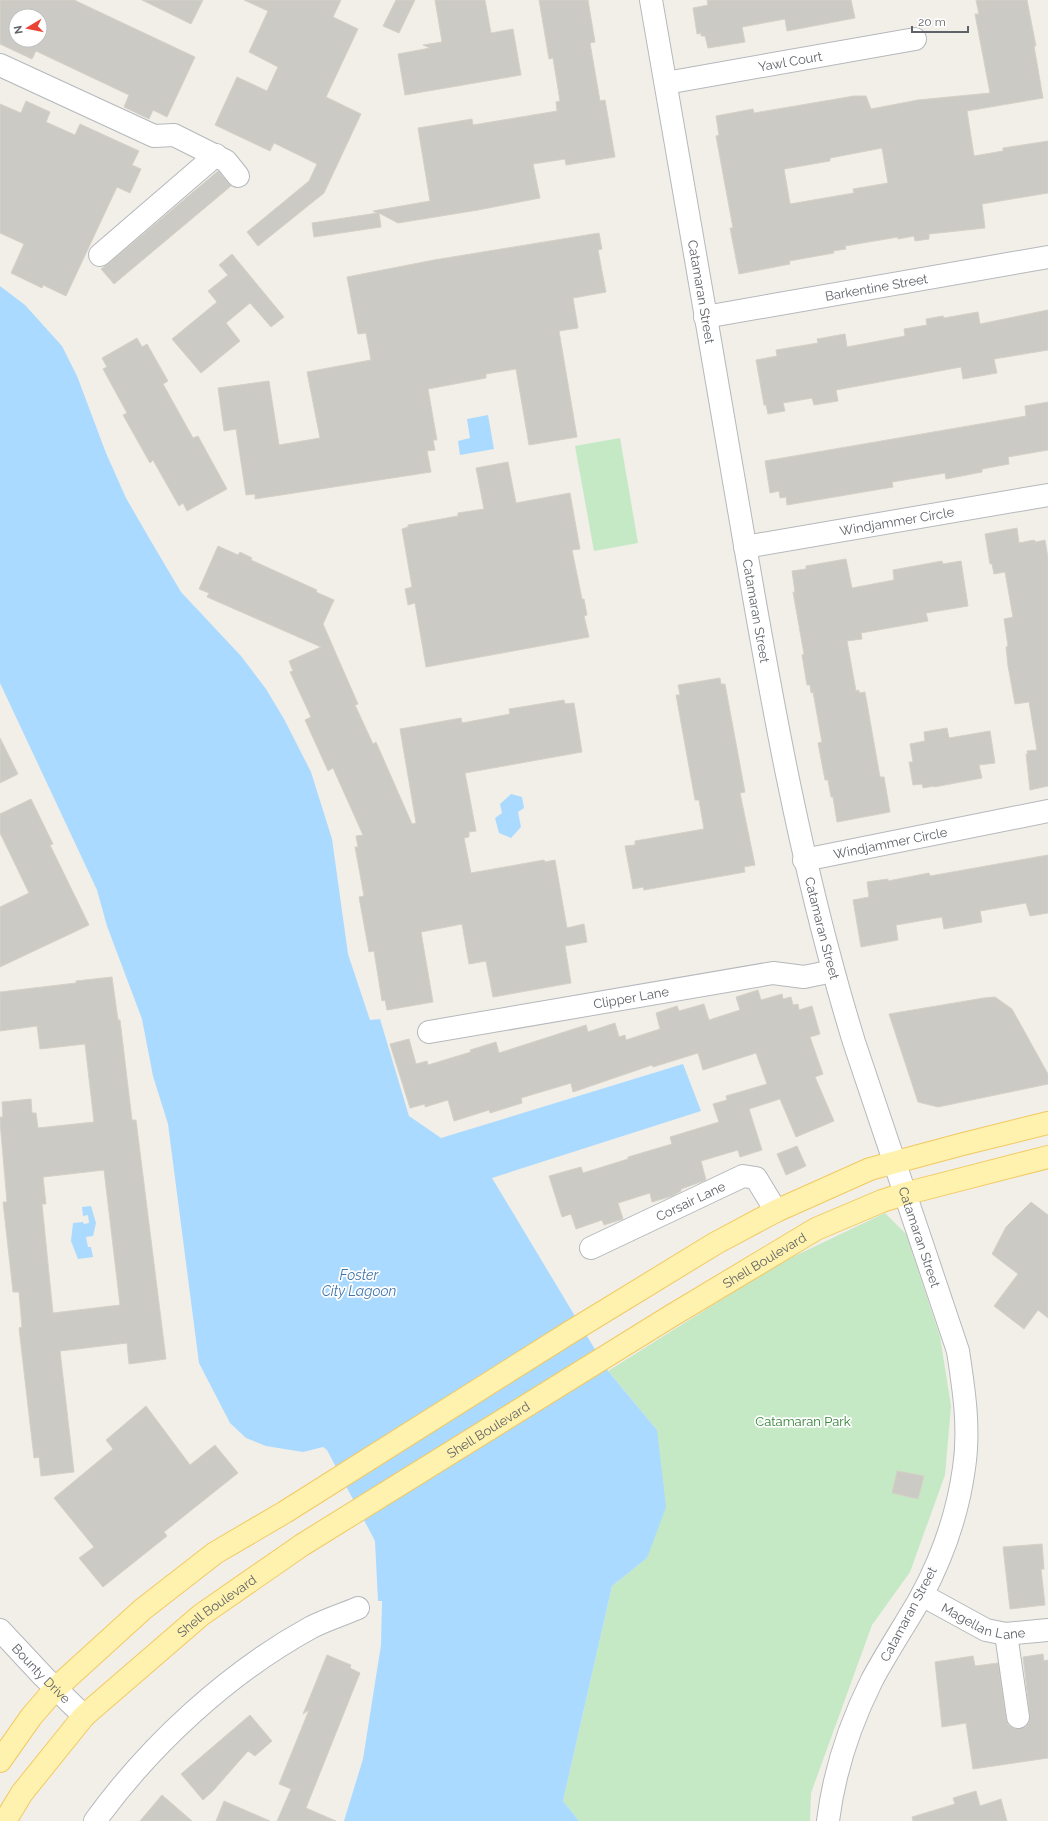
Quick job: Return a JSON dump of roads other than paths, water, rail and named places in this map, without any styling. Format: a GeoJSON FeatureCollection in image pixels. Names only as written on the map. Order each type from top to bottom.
{"type":"FeatureCollection","features":[{"type":"Feature","properties":{"kind":"main road"},"geometry":{"type":"LineString","coordinates":[[0,1761],[31,1717],[55,1689],[143,1609],[215,1553],[285,1512],[650,1283],[716,1243],[776,1211],[870,1170],[893,1162],[1048,1123]]}},
{"type":"Feature","properties":{"kind":"main road","name":"Shell Boulevard"},"geometry":{"type":"LineString","coordinates":[[5,1821],[22,1794],[84,1716],[201,1615],[302,1546],[671,1316],[816,1229],[882,1201],[904,1194],[1048,1157]]}},
{"type":"Feature","properties":{"kind":"street","name":"Catamaran Street"},"geometry":{"type":"LineString","coordinates":[[651,0],[786,779],[804,860],[833,971],[893,1162],[914,1218],[958,1351],[966,1412],[967,1439],[964,1468],[957,1504],[941,1552],[922,1595],[872,1680],[856,1716],[842,1752],[830,1802],[828,1821]]}},
{"type":"Feature","properties":{"kind":"street","name":"Yawl Court"},"geometry":{"type":"LineString","coordinates":[[666,84],[915,39]]}},
{"type":"Feature","properties":{"kind":"street"},"geometry":{"type":"LineString","coordinates":[[0,65],[154,136],[174,135],[226,161],[238,176]]}},
{"type":"Feature","properties":{"kind":"street"},"geometry":{"type":"LineString","coordinates":[[100,255],[216,156]]}},
{"type":"Feature","properties":{"kind":"street","name":"Barkentine Street"},"geometry":{"type":"LineString","coordinates":[[705,317],[1048,257]]}},
{"type":"Feature","properties":{"kind":"street","name":"Windjammer Circle"},"geometry":{"type":"LineString","coordinates":[[745,547],[1048,495]]}},
{"type":"Feature","properties":{"kind":"street","name":"Windjammer Circle"},"geometry":{"type":"LineString","coordinates":[[804,860],[1048,811]]}},
{"type":"Feature","properties":{"kind":"street","name":"Clipper Lane"},"geometry":{"type":"LineString","coordinates":[[429,1032],[773,973],[804,977],[833,971]]}},
{"type":"Feature","properties":{"kind":"street","name":"Corsair Lane"},"geometry":{"type":"LineString","coordinates":[[591,1248],[743,1176],[756,1178],[776,1211]]}},
{"type":"Feature","properties":{"kind":"street","name":"Magellan Lane"},"geometry":{"type":"LineString","coordinates":[[922,1595],[986,1630],[1006,1634],[1048,1630]]}},
{"type":"Feature","properties":{"kind":"street"},"geometry":{"type":"LineString","coordinates":[[95,1821],[141,1764],[157,1748],[193,1713],[258,1660],[312,1628],[358,1608]]}},
{"type":"Feature","properties":{"kind":"street","name":"Bounty Drive"},"geometry":{"type":"LineString","coordinates":[[0,1630],[55,1689],[84,1716]]}},
{"type":"Feature","properties":{"kind":"street"},"geometry":{"type":"LineString","coordinates":[[1006,1634],[1018,1717]]}},
{"type":"Feature","properties":{"kind":"water","name":"Foster City Lagoon"},"geometry":{"type":"Polygon","coordinates":[[[0,286],[25,305],[62,346],[77,376],[106,453],[126,498],[152,543],[181,592],[241,656],[266,689],[284,719],[311,772],[332,839],[348,954],[370,1020],[380,1019],[409,1116],[441,1138],[683,1064],[701,1111],[492,1178],[608,1371],[657,1430],[666,1507],[647,1558],[612,1586],[563,1801],[579,1821],[344,1821],[363,1759],[381,1645],[382,1601],[378,1601],[375,1541],[327,1450],[323,1447],[303,1452],[266,1446],[246,1438],[230,1423],[199,1363],[168,1124],[153,1076],[142,1019],[107,926],[97,890],[0,683],[0,286]]]}},
{"type":"Feature","properties":{"kind":"water"},"geometry":{"type":"Polygon","coordinates":[[[488,415],[494,449],[460,455],[458,441],[470,438],[467,419],[488,415]]]}},
{"type":"Feature","properties":{"kind":"water"},"geometry":{"type":"Polygon","coordinates":[[[511,794],[522,797],[524,808],[518,812],[521,827],[511,838],[499,833],[495,818],[502,813],[500,804],[511,794]]]}},
{"type":"Feature","properties":{"kind":"water"},"geometry":{"type":"Polygon","coordinates":[[[91,1206],[96,1223],[93,1236],[86,1237],[88,1247],[91,1247],[93,1257],[78,1259],[71,1241],[73,1223],[89,1223],[88,1215],[83,1216],[82,1207],[91,1206]]]}},
{"type":"Feature","properties":{"kind":"park label","name":"Catamaran Park"},"geometry":{"type":"Point","coordinates":[803,1421]}}]}
